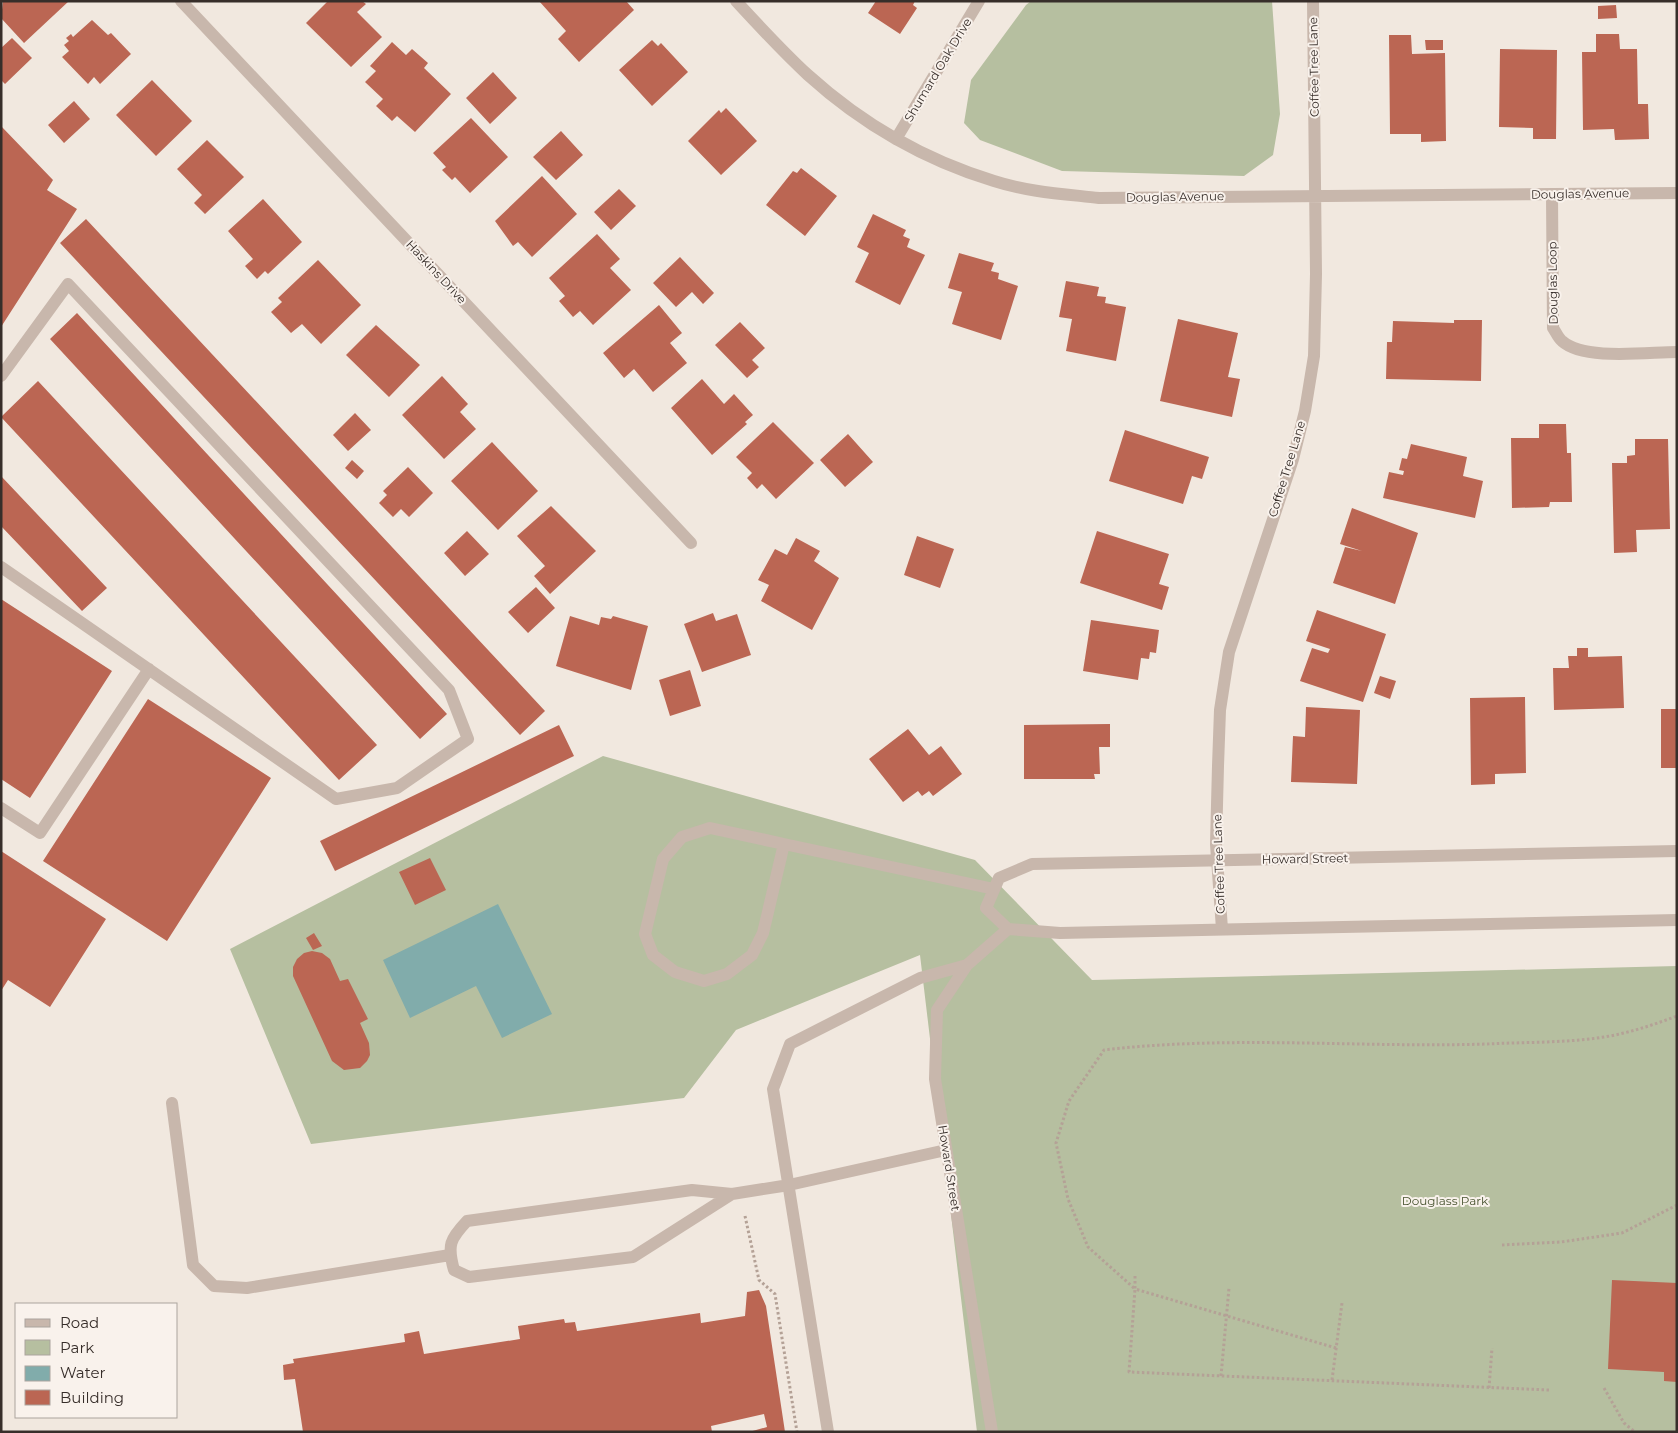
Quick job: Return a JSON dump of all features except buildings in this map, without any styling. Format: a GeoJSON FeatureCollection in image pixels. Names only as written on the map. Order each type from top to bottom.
{"type":"FeatureCollection","features":[{"type":"Feature","properties":{"kind":"street","name":"Haskins Drive"},"geometry":{"type":"LineString","coordinates":[[182,1],[691,543]]}},
{"type":"Feature","properties":{"kind":"street","name":"Douglas Avenue"},"geometry":{"type":"LineString","coordinates":[[736,1],[808,74],[863,119],[896,139],[945,163],[987,178],[1043,192],[1099,198],[1677,193]]}},
{"type":"Feature","properties":{"kind":"street","name":"Shumard Oak Drive"},"geometry":{"type":"LineString","coordinates":[[896,139],[979,1]]}},
{"type":"Feature","properties":{"kind":"street","name":"Coffee Tree Lane"},"geometry":{"type":"LineString","coordinates":[[1222,930],[1218,861],[1220,710],[1229,652],[1293,459],[1305,411],[1314,356],[1316,274],[1313,1]]}},
{"type":"Feature","properties":{"kind":"street","name":"Douglas Loop"},"geometry":{"type":"LineString","coordinates":[[1552,194],[1554,328],[1561,340],[1574,348],[1596,353],[1677,352]]}},
{"type":"Feature","properties":{"kind":"street"},"geometry":{"type":"LineString","coordinates":[[1,376],[68,284],[449,690],[468,739],[397,788],[336,799],[1,567]]}},
{"type":"Feature","properties":{"kind":"street"},"geometry":{"type":"LineString","coordinates":[[1,808],[40,833],[149,669]]}},
{"type":"Feature","properties":{"kind":"street"},"geometry":{"type":"LineString","coordinates":[[784,844],[763,933],[752,955],[727,974],[704,980],[675,972],[653,954],[645,934],[663,859],[682,837],[710,828],[784,844],[994,890],[986,908],[1008,929],[1060,933],[1677,920]]}},
{"type":"Feature","properties":{"kind":"street","name":"Howard Street"},"geometry":{"type":"LineString","coordinates":[[994,890],[999,878],[1032,864],[1677,851]]}},
{"type":"Feature","properties":{"kind":"street","name":"Howard Street"},"geometry":{"type":"LineString","coordinates":[[992,1432],[935,1078],[936,1010],[967,966],[1008,929]]}},
{"type":"Feature","properties":{"kind":"street"},"geometry":{"type":"LineString","coordinates":[[828,1432],[773,1089],[790,1044],[920,978],[967,966]]}},
{"type":"Feature","properties":{"kind":"street"},"geometry":{"type":"LineString","coordinates":[[172,1103],[193,1265],[214,1286],[247,1288],[450,1255]]}},
{"type":"Feature","properties":{"kind":"street"},"geometry":{"type":"LineString","coordinates":[[732,1194],[633,1257],[469,1277],[454,1270],[450,1255],[452,1237],[467,1220],[692,1190],[732,1194],[946,1150]]}},
{"type":"Feature","properties":{"kind":"path"},"geometry":{"type":"LineString","coordinates":[[1336,1348],[1135,1289],[1088,1247],[1068,1199],[1056,1143],[1068,1101],[1104,1050],[1162,1043],[1441,1045],[1530,1042],[1603,1037],[1650,1026],[1677,1016]]}},
{"type":"Feature","properties":{"kind":"path"},"geometry":{"type":"LineString","coordinates":[[1502,1245],[1561,1242],[1622,1233],[1677,1205]]}},
{"type":"Feature","properties":{"kind":"path"},"geometry":{"type":"LineString","coordinates":[[744,1208],[758,1280],[775,1294],[797,1432]]}},
{"type":"Feature","properties":{"kind":"path"},"geometry":{"type":"LineString","coordinates":[[1135,1276],[1129,1372],[1549,1390]]}},
{"type":"Feature","properties":{"kind":"path"},"geometry":{"type":"LineString","coordinates":[[1222,1376],[1229,1288]]}},
{"type":"Feature","properties":{"kind":"path"},"geometry":{"type":"LineString","coordinates":[[1332,1380],[1342,1303]]}},
{"type":"Feature","properties":{"kind":"path"},"geometry":{"type":"LineString","coordinates":[[1489,1388],[1492,1348]]}},
{"type":"Feature","properties":{"kind":"path"},"geometry":{"type":"LineString","coordinates":[[1604,1388],[1624,1423],[1635,1432]]}},
{"type":"Feature","properties":{"kind":"green space"},"geometry":{"type":"Polygon","coordinates":[[[1031,1],[1272,1],[1280,114],[1273,155],[1244,176],[1062,171],[980,140],[964,123],[971,80],[1026,5],[1031,1]]]}},
{"type":"Feature","properties":{"kind":"green space","name":"Douglass Park"},"geometry":{"type":"Polygon","coordinates":[[[603,756],[975,860],[1092,980],[1677,966],[1677,1432],[977,1432],[920,955],[736,1030],[684,1098],[311,1144],[230,949],[603,756]]]}},
{"type":"Feature","properties":{"kind":"water"},"geometry":{"type":"Polygon","coordinates":[[[498,904],[552,1014],[502,1038],[476,986],[410,1018],[383,960],[498,904]]]}}]}
